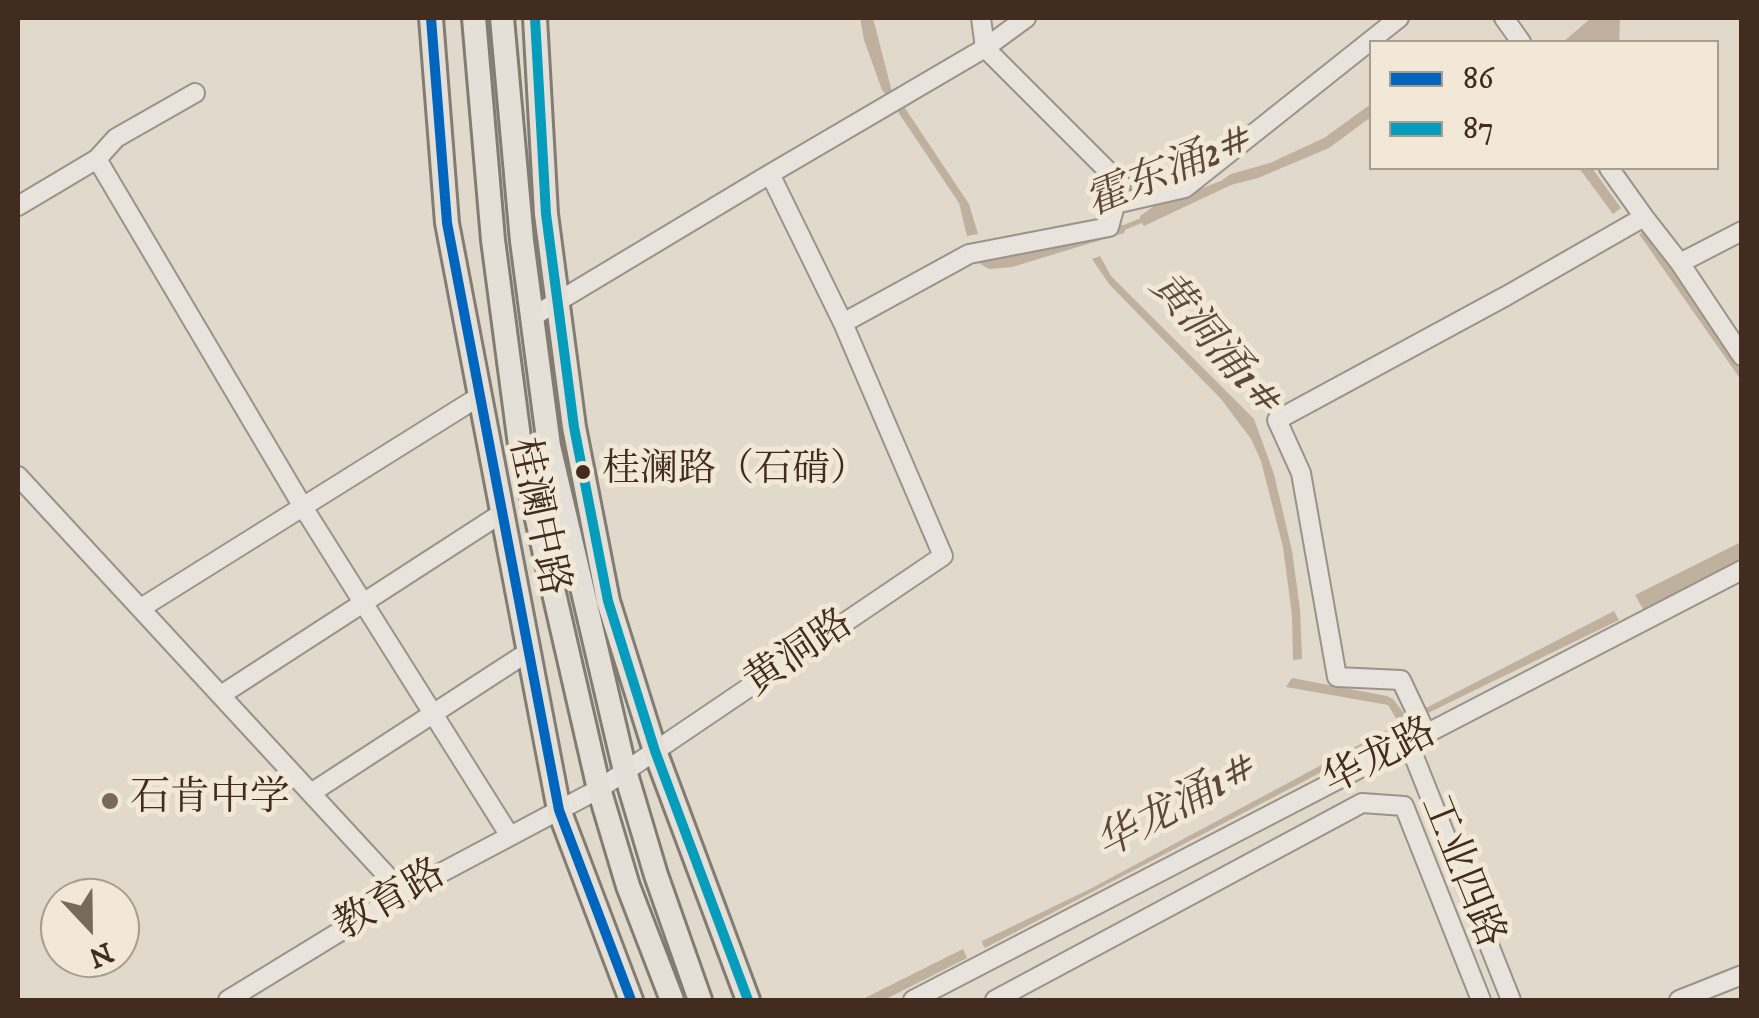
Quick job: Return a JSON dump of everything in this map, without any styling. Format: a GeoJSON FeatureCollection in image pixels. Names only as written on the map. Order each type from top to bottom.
{"type":"FeatureCollection","features":[{"type":"Feature","properties":{"kind":"main road"},"geometry":{"type":"LineString","coordinates":[[430,18],[447,223],[558,810],[631,1000]]}},
{"type":"Feature","properties":{"kind":"main road","name":"桂澜中路"},"geometry":{"type":"LineString","coordinates":[[474,18],[493,240],[523,462],[598,789],[628,886],[672,1000]]}},
{"type":"Feature","properties":{"kind":"main road","name":"桂澜中路"},"geometry":{"type":"LineString","coordinates":[[502,18],[522,241],[550,446],[624,771],[700,1000]]}},
{"type":"Feature","properties":{"kind":"main road"},"geometry":{"type":"LineString","coordinates":[[535,18],[546,214],[574,426],[608,601],[656,751],[748,1000]]}},
{"type":"Feature","properties":{"kind":"main road"},"geometry":{"type":"LineString","coordinates":[[480,396],[523,462]]}},
{"type":"Feature","properties":{"kind":"street"},"geometry":{"type":"LineString","coordinates":[[770,174],[844,322],[969,254],[1109,227],[1121,184],[985,48],[981,18]]}},
{"type":"Feature","properties":{"kind":"street"},"geometry":{"type":"LineString","coordinates":[[532,317],[985,48],[1026,18]]}},
{"type":"Feature","properties":{"kind":"street"},"geometry":{"type":"LineString","coordinates":[[1371,40],[1399,18]]}},
{"type":"Feature","properties":{"kind":"street"},"geometry":{"type":"LineString","coordinates":[[1504,18],[1520,40]]}},
{"type":"Feature","properties":{"kind":"street"},"geometry":{"type":"LineString","coordinates":[[1115,204],[1185,188],[1369,42]]}},
{"type":"Feature","properties":{"kind":"street"},"geometry":{"type":"LineString","coordinates":[[18,206],[97,159],[116,138],[195,94]]}},
{"type":"Feature","properties":{"kind":"street"},"geometry":{"type":"LineString","coordinates":[[97,159],[304,506],[510,836]]}},
{"type":"Feature","properties":{"kind":"street"},"geometry":{"type":"LineString","coordinates":[[1610,170],[1680,263],[1742,356]]}},
{"type":"Feature","properties":{"kind":"street"},"geometry":{"type":"LineString","coordinates":[[1428,735],[1401,680],[1337,677],[1301,473],[1277,420],[1644,218]]}},
{"type":"Feature","properties":{"kind":"street"},"geometry":{"type":"LineString","coordinates":[[1680,263],[1742,231]]}},
{"type":"Feature","properties":{"kind":"street","name":"黄洞路"},"geometry":{"type":"LineString","coordinates":[[598,789],[942,556],[844,322]]}},
{"type":"Feature","properties":{"kind":"street"},"geometry":{"type":"LineString","coordinates":[[142,608],[480,396]]}},
{"type":"Feature","properties":{"kind":"street"},"geometry":{"type":"LineString","coordinates":[[18,476],[403,893]]}},
{"type":"Feature","properties":{"kind":"street"},"geometry":{"type":"LineString","coordinates":[[221,695],[502,514]]}},
{"type":"Feature","properties":{"kind":"street","name":"华龙路"},"geometry":{"type":"LineString","coordinates":[[922,998],[1742,570]]}},
{"type":"Feature","properties":{"kind":"street"},"geometry":{"type":"LineString","coordinates":[[311,793],[528,652]]}},
{"type":"Feature","properties":{"kind":"street","name":"工业四路"},"geometry":{"type":"LineString","coordinates":[[1410,744],[1511,1000]]}},
{"type":"Feature","properties":{"kind":"street","name":"教育路"},"geometry":{"type":"LineString","coordinates":[[240,997],[403,893],[598,789]]}},
{"type":"Feature","properties":{"kind":"street"},"geometry":{"type":"LineString","coordinates":[[996,1000],[1362,803],[1404,806],[1482,1000]]}},
{"type":"Feature","properties":{"kind":"street"},"geometry":{"type":"LineString","coordinates":[[1295,804],[1310,832]]}},
{"type":"Feature","properties":{"kind":"street"},"geometry":{"type":"LineString","coordinates":[[1679,1000],[1742,975]]}},
{"type":"Feature","properties":{"kind":"shaded area"},"geometry":{"type":"Polygon","coordinates":[[[860,18],[873,18],[892,92],[887,96],[864,40],[860,18]]]}},
{"type":"Feature","properties":{"kind":"shaded area"},"geometry":{"type":"Polygon","coordinates":[[[1591,18],[1620,18],[1619,40],[1565,40],[1591,18]]]}},
{"type":"Feature","properties":{"kind":"shaded area"},"geometry":{"type":"Polygon","coordinates":[[[901,102],[969,204],[978,234],[967,236],[959,203],[894,106],[901,102]]]}},
{"type":"Feature","properties":{"kind":"shaded area"},"geometry":{"type":"Polygon","coordinates":[[[1369,105],[1369,118],[1329,148],[1231,185],[1144,226],[1140,221],[1140,216],[1154,206],[1231,174],[1270,163],[1324,138],[1369,105]]]}},
{"type":"Feature","properties":{"kind":"shaded area"},"geometry":{"type":"Polygon","coordinates":[[[1580,170],[1593,170],[1621,208],[1613,214],[1580,170]]]}},
{"type":"Feature","properties":{"kind":"shaded area"},"geometry":{"type":"Polygon","coordinates":[[[1126,227],[1124,233],[1012,267],[989,269],[979,263],[985,255],[1001,258],[1126,227]]]}},
{"type":"Feature","properties":{"kind":"shaded area"},"geometry":{"type":"Polygon","coordinates":[[[1647,229],[1741,368],[1741,380],[1639,234],[1647,229]]]}},
{"type":"Feature","properties":{"kind":"shaded area"},"geometry":{"type":"Polygon","coordinates":[[[1100,256],[1111,276],[1254,419],[1274,474],[1292,551],[1302,659],[1293,660],[1283,547],[1261,461],[1251,439],[1221,399],[1109,284],[1092,259],[1100,256]]]}},
{"type":"Feature","properties":{"kind":"shaded area"},"geometry":{"type":"Polygon","coordinates":[[[1741,542],[1741,560],[1643,609],[1635,595],[1741,542]]]}},
{"type":"Feature","properties":{"kind":"shaded area"},"geometry":{"type":"Polygon","coordinates":[[[1614,611],[1619,620],[1428,713],[1424,709],[1614,611]]]}},
{"type":"Feature","properties":{"kind":"shaded area"},"geometry":{"type":"Polygon","coordinates":[[[1292,678],[1387,696],[1406,716],[1397,720],[1388,705],[1286,687],[1292,678]]]}},
{"type":"Feature","properties":{"kind":"shaded area"},"geometry":{"type":"Polygon","coordinates":[[[1398,724],[1402,730],[985,948],[983,945],[982,941],[1090,889],[1398,724]]]}},
{"type":"Feature","properties":{"kind":"shaded area"},"geometry":{"type":"Polygon","coordinates":[[[963,949],[967,958],[884,1000],[861,1000],[963,949]]]}},
{"type":"Feature","properties":{"kind":"waterway","name":"霍东涌2#"},"geometry":{"type":"LineString","coordinates":[[1123,228],[1145,219]]}},
{"type":"Feature","properties":{"kind":"transit line","name":"86"},"geometry":{"type":"LineString","coordinates":[[431,18],[447,223],[559,810],[631,1000]]}},
{"type":"Feature","properties":{"kind":"transit line","name":"87"},"geometry":{"type":"LineString","coordinates":[[535,18],[546,214],[574,427],[608,601],[655,751],[748,1000]]}},
{"type":"Feature","properties":{"kind":"place","name":"桂澜路（石𬒔）"},"geometry":{"type":"Point","coordinates":[583,472]}},
{"type":"Feature","properties":{"kind":"place","name":"石肯中学"},"geometry":{"type":"Point","coordinates":[110,801]}},
{"type":"Feature","properties":{"kind":"water label","name":"黄洞涌1#"},"geometry":{"type":"Point","coordinates":[1213,346]}},
{"type":"Feature","properties":{"kind":"water label","name":"华龙涌1#"},"geometry":{"type":"Point","coordinates":[1178,809]}}]}
